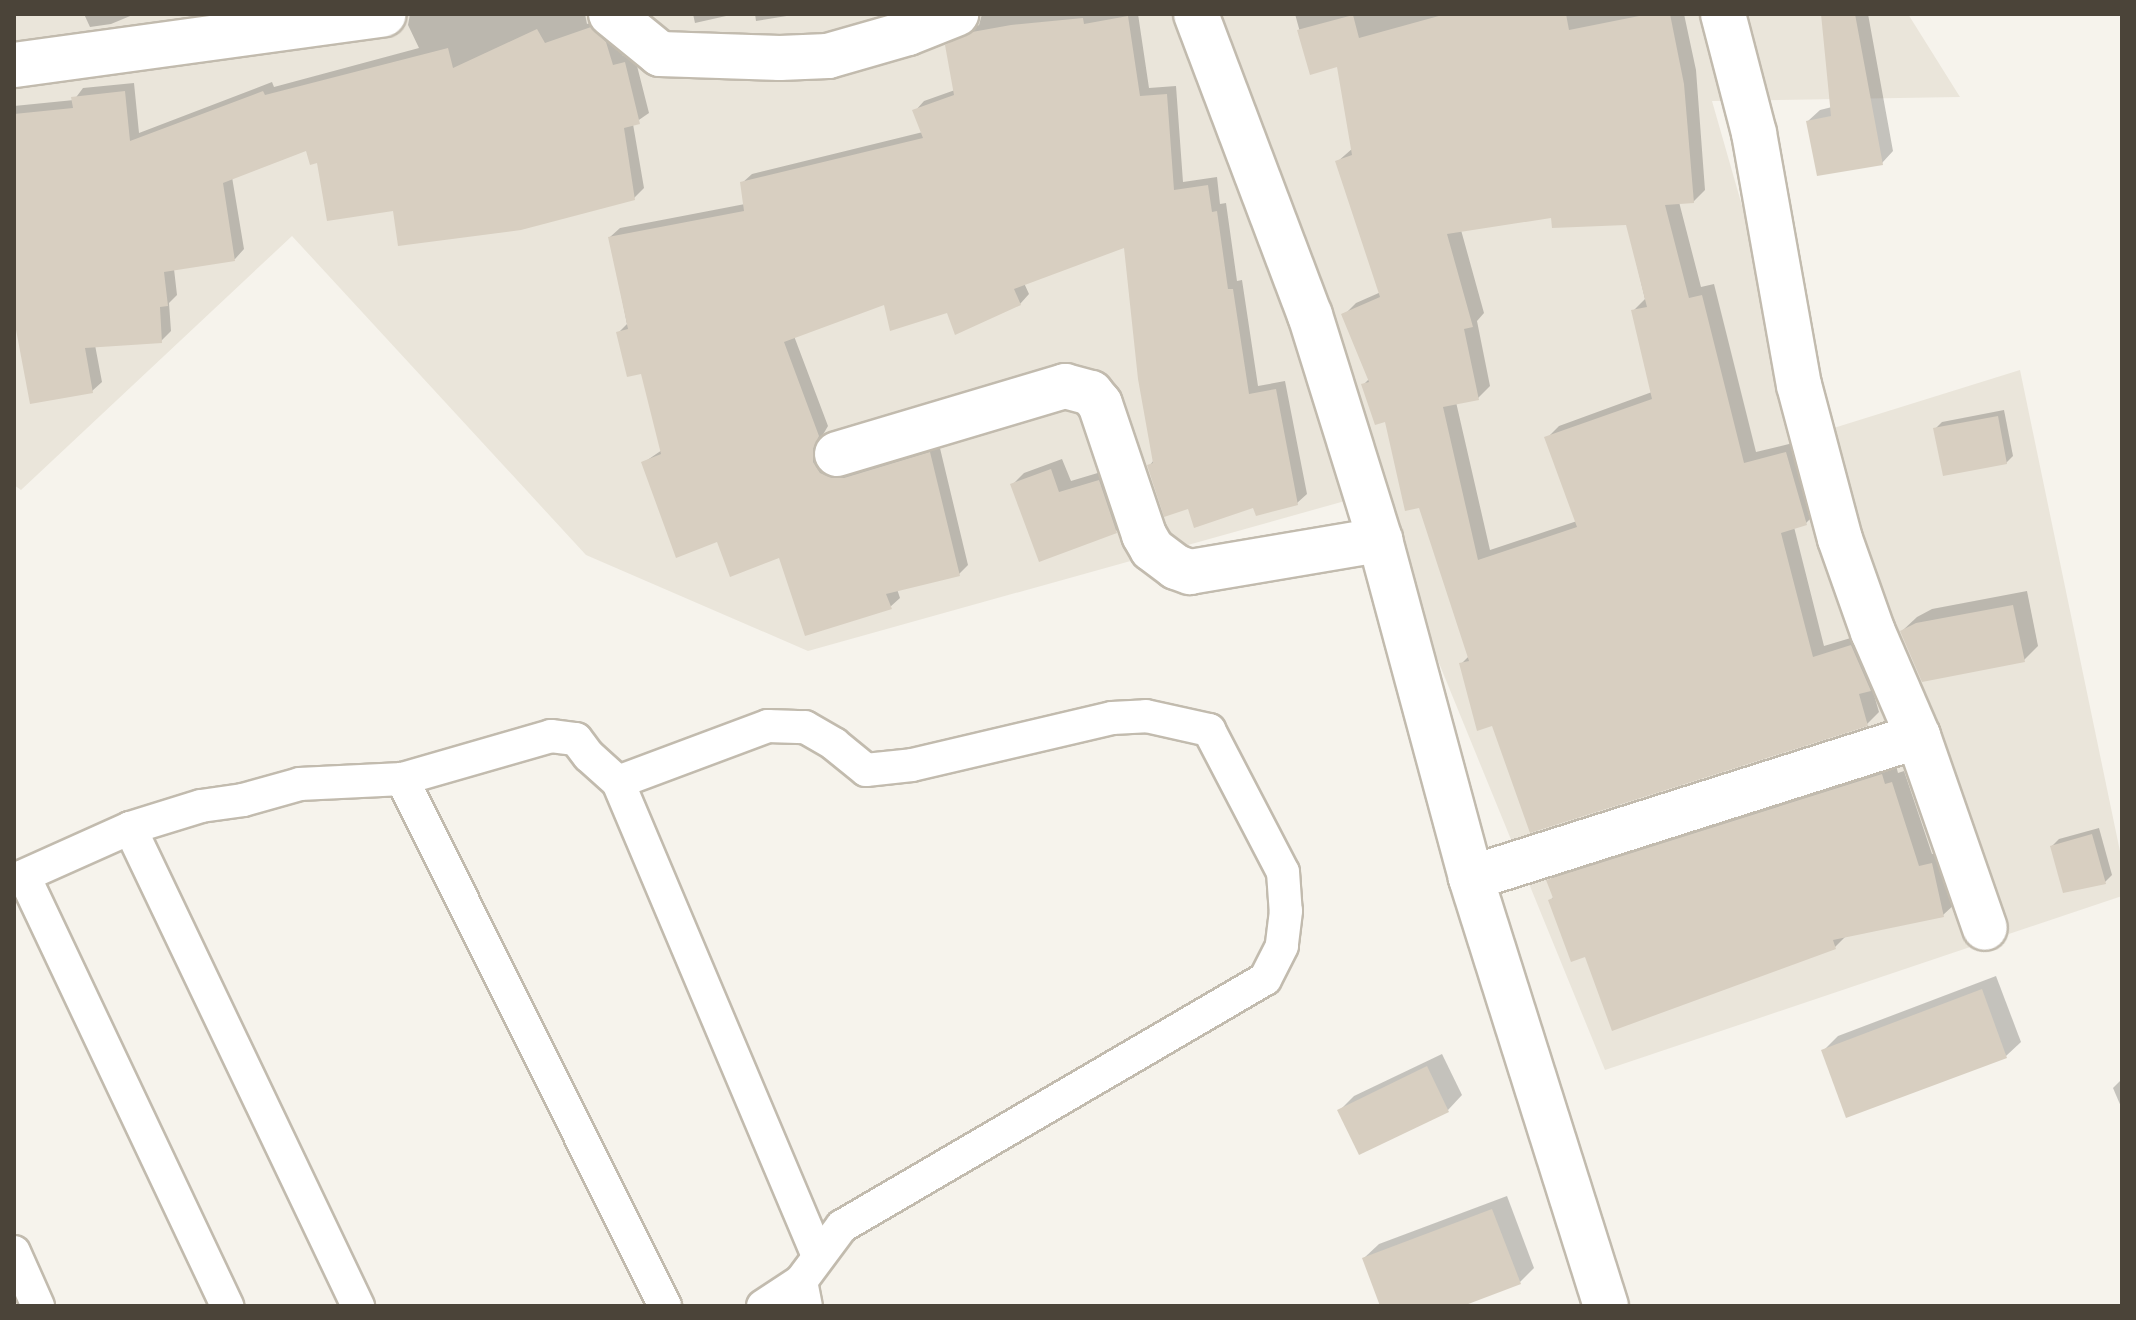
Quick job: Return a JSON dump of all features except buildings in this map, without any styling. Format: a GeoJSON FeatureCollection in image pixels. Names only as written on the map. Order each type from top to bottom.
{"type":"FeatureCollection","features":[{"type":"Feature","properties":{"kind":"street"},"geometry":{"type":"LineString","coordinates":[[611,14],[660,54],[780,58],[828,56],[908,33],[956,14]]}},
{"type":"Feature","properties":{"kind":"street"},"geometry":{"type":"LineString","coordinates":[[1196,14],[1310,315],[1380,540],[1471,878],[1606,1306]]}},
{"type":"Feature","properties":{"kind":"street"},"geometry":{"type":"LineString","coordinates":[[1723,14],[1754,133],[1799,385],[1820,468],[1873,632],[1918,736],[1985,928]]}},
{"type":"Feature","properties":{"kind":"street"},"geometry":{"type":"LineString","coordinates":[[14,65],[361,15]]}},
{"type":"Feature","properties":{"kind":"street"},"geometry":{"type":"LineString","coordinates":[[837,454],[1065,386],[1091,393],[1100,404],[1144,535],[1152,549],[1176,567],[1190,572],[1380,540]]}},
{"type":"Feature","properties":{"kind":"street"},"geometry":{"type":"LineString","coordinates":[[1471,878],[1918,736]]}},
{"type":"Feature","properties":{"kind":"lane"},"geometry":{"type":"LineString","coordinates":[[618,782],[768,726],[805,727],[834,744],[866,770],[912,765],[1112,718],[1146,716],[1209,730],[1283,872],[1286,911],[1282,946],[1265,979],[842,1226],[808,1281],[763,1306]]}},
{"type":"Feature","properties":{"kind":"lane"},"geometry":{"type":"LineString","coordinates":[[227,1306],[19,878],[130,828],[201,806],[243,800],[300,784],[402,779],[551,736],[576,739],[589,756],[618,782],[808,1281]]}},
{"type":"Feature","properties":{"kind":"lane"},"geometry":{"type":"LineString","coordinates":[[402,779],[665,1306]]}},
{"type":"Feature","properties":{"kind":"lane"},"geometry":{"type":"LineString","coordinates":[[130,828],[358,1306]]}},
{"type":"Feature","properties":{"kind":"lane"},"geometry":{"type":"LineString","coordinates":[[14,1252],[38,1306]]}},
{"type":"Feature","properties":{"kind":"shaded area"},"geometry":{"type":"Polygon","coordinates":[[[14,14],[1908,14],[1960,97],[1712,101],[1808,436],[2020,370],[2122,861],[2122,896],[1605,1070],[1370,494],[808,651],[586,555],[292,236],[21,490],[14,485],[14,14]]]}}]}
